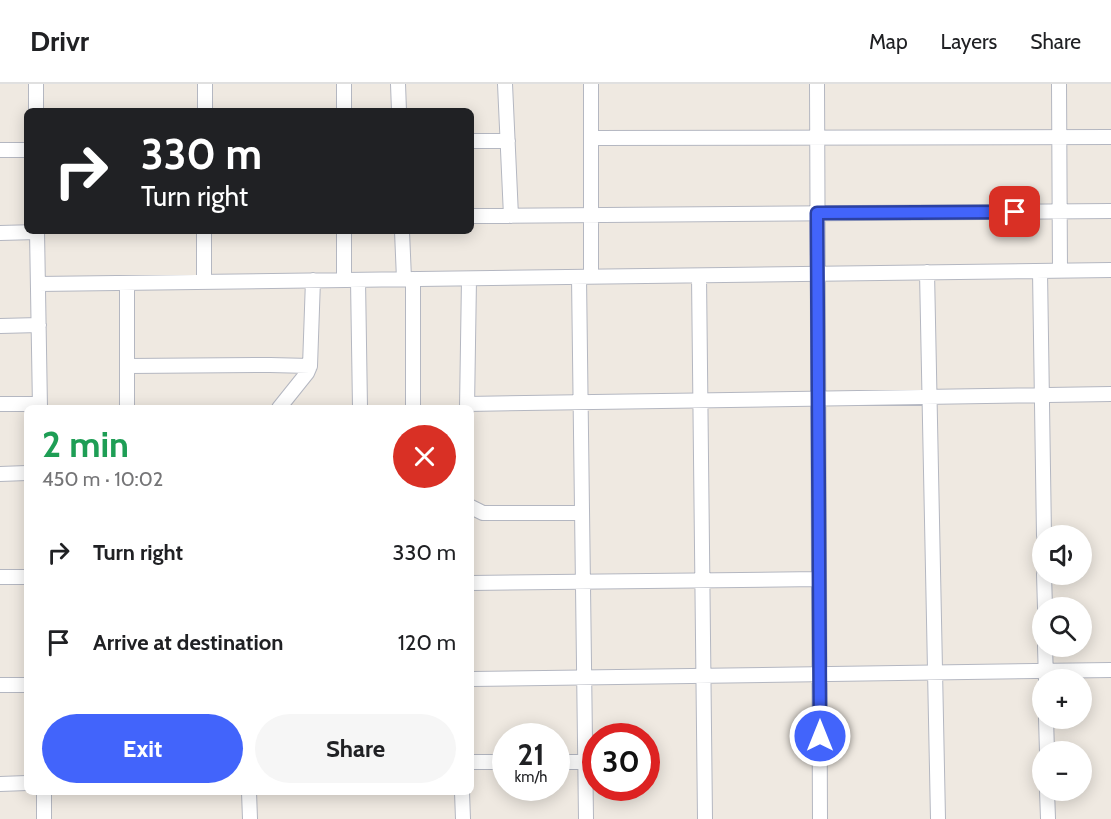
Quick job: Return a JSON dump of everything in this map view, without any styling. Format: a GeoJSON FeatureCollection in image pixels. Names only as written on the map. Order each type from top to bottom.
{"type":"FeatureCollection","features":[{"type":"Feature","properties":{"kind":"street"},"geometry":{"type":"LineString","coordinates":[[36,84],[36,108]]}},
{"type":"Feature","properties":{"kind":"street"},"geometry":{"type":"LineString","coordinates":[[205,84],[205,108]]}},
{"type":"Feature","properties":{"kind":"street"},"geometry":{"type":"LineString","coordinates":[[344,84],[344,108]]}},
{"type":"Feature","properties":{"kind":"street"},"geometry":{"type":"LineString","coordinates":[[398,84],[399,108]]}},
{"type":"Feature","properties":{"kind":"street"},"geometry":{"type":"LineString","coordinates":[[506,84],[511,216]]}},
{"type":"Feature","properties":{"kind":"street"},"geometry":{"type":"LineString","coordinates":[[585,723],[580,402],[585,277],[591,215],[591,84]]}},
{"type":"Feature","properties":{"kind":"street"},"geometry":{"type":"LineString","coordinates":[[817,84],[820,819]]}},
{"type":"Feature","properties":{"kind":"street"},"geometry":{"type":"LineString","coordinates":[[1059,84],[1060,271]]}},
{"type":"Feature","properties":{"kind":"street"},"geometry":{"type":"LineString","coordinates":[[591,138],[1111,137]]}},
{"type":"Feature","properties":{"kind":"street"},"geometry":{"type":"LineString","coordinates":[[474,141],[508,141]]}},
{"type":"Feature","properties":{"kind":"street"},"geometry":{"type":"LineString","coordinates":[[0,150],[24,150]]}},
{"type":"Feature","properties":{"kind":"street"},"geometry":{"type":"LineString","coordinates":[[474,216],[1111,211]]}},
{"type":"Feature","properties":{"kind":"street"},"geometry":{"type":"LineString","coordinates":[[0,233],[24,232]]}},
{"type":"Feature","properties":{"kind":"street"},"geometry":{"type":"LineString","coordinates":[[38,234],[40,405]]}},
{"type":"Feature","properties":{"kind":"street"},"geometry":{"type":"LineString","coordinates":[[204,234],[204,281]]}},
{"type":"Feature","properties":{"kind":"street"},"geometry":{"type":"LineString","coordinates":[[344,234],[344,280]]}},
{"type":"Feature","properties":{"kind":"street"},"geometry":{"type":"LineString","coordinates":[[402,234],[408,279],[413,405]]}},
{"type":"Feature","properties":{"kind":"street"},"geometry":{"type":"LineString","coordinates":[[38,284],[1111,270]]}},
{"type":"Feature","properties":{"kind":"street"},"geometry":{"type":"LineString","coordinates":[[1040,271],[1044,525]]}},
{"type":"Feature","properties":{"kind":"street"},"geometry":{"type":"LineString","coordinates":[[927,272],[938,819]]}},
{"type":"Feature","properties":{"kind":"street"},"geometry":{"type":"LineString","coordinates":[[699,276],[705,819]]}},
{"type":"Feature","properties":{"kind":"street"},"geometry":{"type":"LineString","coordinates":[[467,405],[469,279]]}},
{"type":"Feature","properties":{"kind":"street"},"geometry":{"type":"LineString","coordinates":[[281,405],[310,366],[313,280]]}},
{"type":"Feature","properties":{"kind":"street"},"geometry":{"type":"LineString","coordinates":[[358,280],[360,405]]}},
{"type":"Feature","properties":{"kind":"street"},"geometry":{"type":"LineString","coordinates":[[127,283],[127,405]]}},
{"type":"Feature","properties":{"kind":"street"},"geometry":{"type":"LineString","coordinates":[[0,326],[39,325]]}},
{"type":"Feature","properties":{"kind":"street"},"geometry":{"type":"LineString","coordinates":[[128,366],[270,364],[310,366]]}},
{"type":"Feature","properties":{"kind":"street"},"geometry":{"type":"LineString","coordinates":[[474,406],[1111,394]]}},
{"type":"Feature","properties":{"kind":"street"},"geometry":{"type":"LineString","coordinates":[[0,404],[24,405]]}},
{"type":"Feature","properties":{"kind":"street"},"geometry":{"type":"LineString","coordinates":[[0,474],[24,473]]}},
{"type":"Feature","properties":{"kind":"street"},"geometry":{"type":"LineString","coordinates":[[474,508],[483,513],[582,513]]}},
{"type":"Feature","properties":{"kind":"street"},"geometry":{"type":"LineString","coordinates":[[0,577],[24,577]]}},
{"type":"Feature","properties":{"kind":"street"},"geometry":{"type":"LineString","coordinates":[[474,582],[819,579]]}},
{"type":"Feature","properties":{"kind":"street"},"geometry":{"type":"LineString","coordinates":[[1092,671],[1111,670]]}},
{"type":"Feature","properties":{"kind":"street"},"geometry":{"type":"LineString","coordinates":[[474,679],[935,673],[1032,675]]}},
{"type":"Feature","properties":{"kind":"street"},"geometry":{"type":"LineString","coordinates":[[0,686],[24,685]]}},
{"type":"Feature","properties":{"kind":"street"},"geometry":{"type":"LineString","coordinates":[[474,762],[492,762]]}},
{"type":"Feature","properties":{"kind":"street"},"geometry":{"type":"LineString","coordinates":[[0,784],[24,783]]}},
{"type":"Feature","properties":{"kind":"street"},"geometry":{"type":"LineString","coordinates":[[44,795],[44,819]]}},
{"type":"Feature","properties":{"kind":"street"},"geometry":{"type":"LineString","coordinates":[[249,795],[250,819]]}},
{"type":"Feature","properties":{"kind":"street"},"geometry":{"type":"LineString","coordinates":[[462,795],[463,819]]}},
{"type":"Feature","properties":{"kind":"street"},"geometry":{"type":"LineString","coordinates":[[586,801],[586,819]]}},
{"type":"Feature","properties":{"kind":"street"},"geometry":{"type":"LineString","coordinates":[[1047,801],[1048,819]]}},
{"type":"Feature","properties":{"kind":"route"},"geometry":{"type":"LineString","coordinates":[[820,736],[817,213],[1015,212]]}}]}
